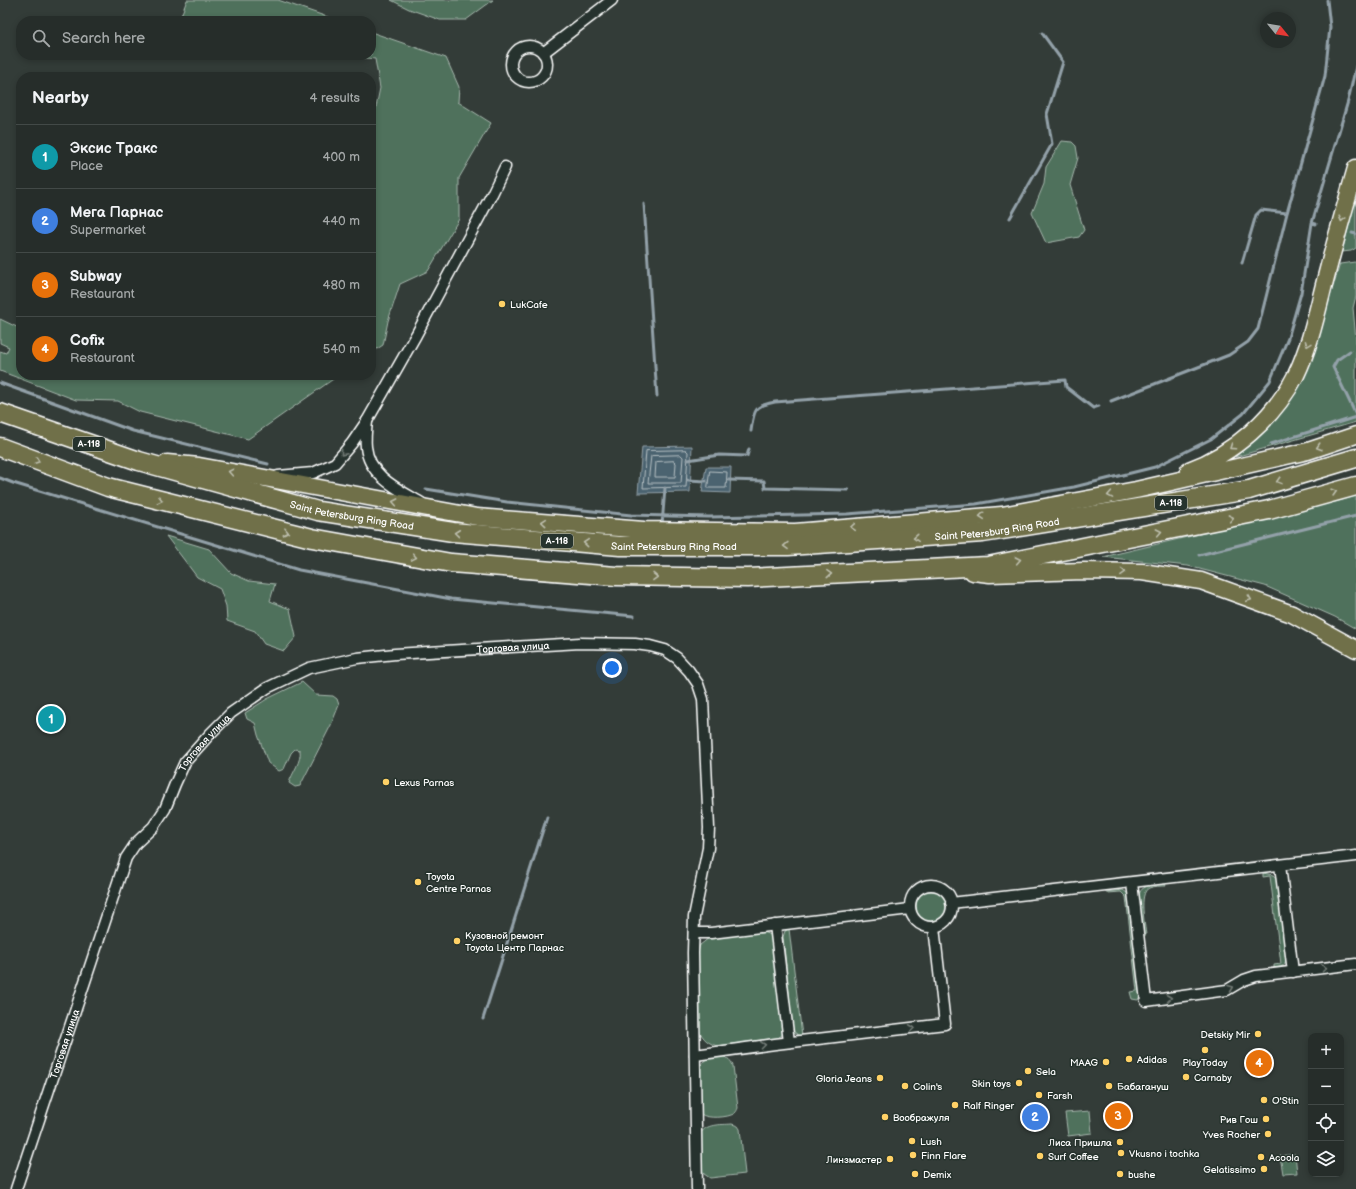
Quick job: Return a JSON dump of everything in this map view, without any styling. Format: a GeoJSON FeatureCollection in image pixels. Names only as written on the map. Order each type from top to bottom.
{"type":"FeatureCollection","features":[{"type":"Feature","properties":{"kind":"highway","name":"Saint Petersburg Ring Road"},"geometry":{"type":"LineString","coordinates":[[0,413],[139,461],[318,511],[453,532],[620,546],[788,546],[983,533],[1102,515],[1249,490],[1356,458]]}},
{"type":"Feature","properties":{"kind":"highway"},"geometry":{"type":"LineString","coordinates":[[0,447],[108,487],[312,538],[451,563],[616,576],[748,578],[988,566],[1269,510],[1356,486]]}},
{"type":"Feature","properties":{"kind":"main road"},"geometry":{"type":"LineString","coordinates":[[1136,490],[1205,464],[1236,445],[1261,423],[1277,404],[1296,375],[1310,338],[1356,168]]}},
{"type":"Feature","properties":{"kind":"main road"},"geometry":{"type":"LineString","coordinates":[[139,461],[199,466],[477,517],[644,530],[795,532],[1002,515],[1136,490],[1308,451],[1356,435]]}},
{"type":"Feature","properties":{"kind":"main road"},"geometry":{"type":"LineString","coordinates":[[938,569],[990,574],[1084,571],[1142,572],[1201,581],[1292,614],[1356,649]]}},
{"type":"Feature","properties":{"kind":"street"},"geometry":{"type":"LineString","coordinates":[[543,53],[612,0]]}},
{"type":"Feature","properties":{"kind":"street"},"geometry":{"type":"LineString","coordinates":[[262,477],[313,473],[335,463],[352,443],[366,422],[416,335],[505,167]]}},
{"type":"Feature","properties":{"kind":"street"},"geometry":{"type":"LineString","coordinates":[[366,422],[366,447],[370,464],[383,480],[433,510]]}},
{"type":"Feature","properties":{"kind":"street","name":"Торговая улица"},"geometry":{"type":"LineString","coordinates":[[16,1189],[126,858],[136,844],[153,827],[165,809],[185,762],[210,734],[231,713],[267,688],[309,668],[357,658],[406,653],[580,644],[635,644],[650,646],[665,650],[677,658],[698,684],[703,699],[709,828],[708,848],[694,917],[694,933]]}},
{"type":"Feature","properties":{"kind":"street"},"geometry":{"type":"LineString","coordinates":[[952,903],[1356,856]]}},
{"type":"Feature","properties":{"kind":"street"},"geometry":{"type":"LineString","coordinates":[[1280,865],[1293,972]]}},
{"type":"Feature","properties":{"kind":"street"},"geometry":{"type":"LineString","coordinates":[[1132,883],[1146,1000],[1227,990],[1250,978],[1356,964]]}},
{"type":"Feature","properties":{"kind":"street"},"geometry":{"type":"LineString","coordinates":[[928,886],[941,888],[950,897],[952,903],[949,916],[945,922],[934,927],[927,927],[915,921],[910,909],[913,896],[922,888],[928,886]]}},
{"type":"Feature","properties":{"kind":"street"},"geometry":{"type":"LineString","coordinates":[[697,1189],[693,953],[694,933],[910,909]]}},
{"type":"Feature","properties":{"kind":"street"},"geometry":{"type":"LineString","coordinates":[[775,925],[789,1042]]}},
{"type":"Feature","properties":{"kind":"street"},"geometry":{"type":"LineString","coordinates":[[695,1055],[789,1042],[945,1024],[934,927]]}},
{"type":"Feature","properties":{"kind":"green space"},"geometry":{"type":"Polygon","coordinates":[[[187,0],[278,0],[324,16],[181,16],[187,0]]]}},
{"type":"Feature","properties":{"kind":"green space"},"geometry":{"type":"Polygon","coordinates":[[[391,0],[493,0],[466,20],[440,20],[409,9],[391,0]]]}},
{"type":"Feature","properties":{"kind":"green space"},"geometry":{"type":"Polygon","coordinates":[[[376,34],[446,58],[459,87],[458,102],[491,123],[459,178],[459,219],[428,271],[400,284],[388,321],[383,345],[376,350],[376,108],[380,88],[375,60],[376,34]]]}},
{"type":"Feature","properties":{"kind":"green space"},"geometry":{"type":"Polygon","coordinates":[[[1062,141],[1072,142],[1076,146],[1078,158],[1070,185],[1084,230],[1079,237],[1046,243],[1032,213],[1044,184],[1046,167],[1062,141]]]}},
{"type":"Feature","properties":{"kind":"green space"},"geometry":{"type":"Polygon","coordinates":[[[1356,197],[1356,248],[1351,251],[1342,252],[1356,197]]]}},
{"type":"Feature","properties":{"kind":"green space"},"geometry":{"type":"Polygon","coordinates":[[[1355,262],[1356,296],[1353,308],[1356,339],[1356,422],[1235,457],[1254,441],[1285,404],[1318,336],[1340,264],[1355,262]]]}},
{"type":"Feature","properties":{"kind":"green space"},"geometry":{"type":"Polygon","coordinates":[[[0,319],[16,327],[16,377],[0,371],[0,351],[6,353],[9,347],[0,343],[0,319]]]}},
{"type":"Feature","properties":{"kind":"green space"},"geometry":{"type":"Polygon","coordinates":[[[24,380],[332,380],[248,439],[140,412],[118,401],[76,400],[24,380]]]}},
{"type":"Feature","properties":{"kind":"green space"},"geometry":{"type":"Polygon","coordinates":[[[1356,496],[1356,629],[1335,617],[1265,586],[1188,566],[1103,557],[1339,501],[1356,496]]]}},
{"type":"Feature","properties":{"kind":"green space"},"geometry":{"type":"Polygon","coordinates":[[[166,536],[209,549],[231,573],[249,581],[275,584],[270,601],[290,609],[296,637],[284,651],[264,644],[255,631],[227,621],[226,606],[220,589],[197,577],[166,536]]]}},
{"type":"Feature","properties":{"kind":"green space"},"geometry":{"type":"Polygon","coordinates":[[[302,682],[316,695],[333,696],[337,699],[339,705],[331,725],[300,786],[295,787],[289,783],[300,758],[300,750],[295,749],[291,753],[284,769],[279,771],[268,763],[255,723],[247,719],[245,713],[267,699],[302,682]]]}},
{"type":"Feature","properties":{"kind":"green space"},"geometry":{"type":"Polygon","coordinates":[[[1263,873],[1273,875],[1278,883],[1286,959],[1285,964],[1274,968],[1274,965],[1281,964],[1270,876],[1263,877],[1263,873]]]}},
{"type":"Feature","properties":{"kind":"green space"},"geometry":{"type":"Polygon","coordinates":[[[1165,884],[1166,886],[1151,887],[1146,891],[1143,902],[1143,910],[1146,935],[1143,935],[1139,894],[1143,888],[1165,884]]]}},
{"type":"Feature","properties":{"kind":"green space"},"geometry":{"type":"Polygon","coordinates":[[[1123,890],[1129,896],[1140,996],[1138,1000],[1132,999],[1130,992],[1137,991],[1126,897],[1121,892],[1105,892],[1123,890]]]}},
{"type":"Feature","properties":{"kind":"green space"},"geometry":{"type":"Polygon","coordinates":[[[931,891],[942,895],[946,906],[942,917],[931,921],[920,917],[916,906],[920,895],[931,891]]]}},
{"type":"Feature","properties":{"kind":"green space"},"geometry":{"type":"Polygon","coordinates":[[[789,929],[802,1036],[793,1031],[783,937],[785,931],[789,929]]]}},
{"type":"Feature","properties":{"kind":"green space"},"geometry":{"type":"Polygon","coordinates":[[[764,932],[771,935],[772,938],[783,1034],[778,1038],[717,1046],[714,1045],[702,1036],[699,1030],[698,952],[700,945],[709,938],[764,932]]]}},
{"type":"Feature","properties":{"kind":"green space"},"geometry":{"type":"Polygon","coordinates":[[[722,1056],[729,1060],[733,1066],[738,1108],[735,1113],[728,1116],[704,1116],[701,1114],[699,1086],[701,1065],[708,1059],[722,1056]]]}},
{"type":"Feature","properties":{"kind":"green space"},"geometry":{"type":"Polygon","coordinates":[[[1090,1111],[1092,1133],[1068,1136],[1065,1113],[1090,1111]]]}},
{"type":"Feature","properties":{"kind":"green space"},"geometry":{"type":"Polygon","coordinates":[[[732,1124],[738,1126],[740,1129],[745,1174],[710,1178],[704,1174],[702,1170],[700,1135],[706,1128],[732,1124]]]}},
{"type":"Feature","properties":{"kind":"green space"},"geometry":{"type":"Polygon","coordinates":[[[1295,1154],[1297,1173],[1283,1174],[1280,1156],[1295,1154]]]}},
{"type":"Feature","properties":{"kind":"water"},"geometry":{"type":"Polygon","coordinates":[[[692,446],[690,492],[638,493],[642,447],[692,446]]]}},
{"type":"Feature","properties":{"kind":"water"},"geometry":{"type":"Polygon","coordinates":[[[706,467],[731,467],[730,493],[702,492],[706,467]]]}},
{"type":"Feature","properties":{"kind":"waterway"},"geometry":{"type":"LineString","coordinates":[[1111,401],[1229,355],[1248,342],[1258,329],[1287,213],[1325,76],[1330,27],[1327,0]]}},
{"type":"Feature","properties":{"kind":"waterway"},"geometry":{"type":"LineString","coordinates":[[1010,218],[1052,144],[1047,114],[1063,62],[1042,33]]}},
{"type":"Feature","properties":{"kind":"waterway"},"geometry":{"type":"LineString","coordinates":[[1312,223],[1348,101],[1356,66]]}},
{"type":"Feature","properties":{"kind":"waterway"},"geometry":{"type":"LineString","coordinates":[[644,204],[657,396]]}},
{"type":"Feature","properties":{"kind":"waterway"},"geometry":{"type":"LineString","coordinates":[[1242,263],[1256,215],[1261,210],[1287,213]]}},
{"type":"Feature","properties":{"kind":"waterway"},"geometry":{"type":"LineString","coordinates":[[426,489],[507,502],[631,515],[709,517],[847,514],[976,504],[1074,487],[1155,467],[1211,439],[1243,414],[1270,381],[1288,338],[1301,293],[1312,223],[1316,224]]}},
{"type":"Feature","properties":{"kind":"waterway"},"geometry":{"type":"LineString","coordinates":[[1352,233],[1356,234]]}},
{"type":"Feature","properties":{"kind":"waterway"},"geometry":{"type":"LineString","coordinates":[[1350,351],[1337,360],[1333,367],[1356,415]]}},
{"type":"Feature","properties":{"kind":"waterway"},"geometry":{"type":"LineString","coordinates":[[751,431],[756,410],[762,405],[775,402],[1065,380],[1066,387],[1093,408],[1099,406]]}},
{"type":"Feature","properties":{"kind":"waterway"},"geometry":{"type":"LineString","coordinates":[[0,383],[133,431],[268,464]]}},
{"type":"Feature","properties":{"kind":"waterway"},"geometry":{"type":"LineString","coordinates":[[1271,444],[1356,417]]}},
{"type":"Feature","properties":{"kind":"waterway"},"geometry":{"type":"LineString","coordinates":[[688,460],[719,455],[747,456],[749,449]]}},
{"type":"Feature","properties":{"kind":"waterway"},"geometry":{"type":"LineString","coordinates":[[0,478],[299,570],[451,599],[634,616]]}},
{"type":"Feature","properties":{"kind":"waterway"},"geometry":{"type":"LineString","coordinates":[[688,480],[706,481]]}},
{"type":"Feature","properties":{"kind":"waterway"},"geometry":{"type":"LineString","coordinates":[[728,480],[764,481],[765,488],[848,490]]}},
{"type":"Feature","properties":{"kind":"waterway"},"geometry":{"type":"LineString","coordinates":[[662,525],[665,488]]}},
{"type":"Feature","properties":{"kind":"waterway"},"geometry":{"type":"LineString","coordinates":[[1199,555],[1356,516]]}},
{"type":"Feature","properties":{"kind":"waterway"},"geometry":{"type":"LineString","coordinates":[[483,1019],[547,817]]}},
{"type":"Feature","properties":{"kind":"place","name":"LukCafe"},"geometry":{"type":"Point","coordinates":[502,304]}},
{"type":"Feature","properties":{"kind":"place","name":"Эксис Тракс"},"geometry":{"type":"Point","coordinates":[51,719]}},
{"type":"Feature","properties":{"kind":"place","name":"Lexus Parnas"},"geometry":{"type":"Point","coordinates":[386,782]}},
{"type":"Feature","properties":{"kind":"place","name":"Toyota Centre Parnas"},"geometry":{"type":"Point","coordinates":[418,882]}},
{"type":"Feature","properties":{"kind":"place","name":"Кузовной ремонт Toyota Центр Парнас"},"geometry":{"type":"Point","coordinates":[457,941]}},
{"type":"Feature","properties":{"kind":"place","name":"Detskiy Mir"},"geometry":{"type":"Point","coordinates":[1258,1034]}},
{"type":"Feature","properties":{"kind":"place","name":"PlayToday"},"geometry":{"type":"Point","coordinates":[1205,1050]}},
{"type":"Feature","properties":{"kind":"place","name":"Adidas"},"geometry":{"type":"Point","coordinates":[1129,1059]}},
{"type":"Feature","properties":{"kind":"place","name":"MAAG"},"geometry":{"type":"Point","coordinates":[1106,1062]}},
{"type":"Feature","properties":{"kind":"place","name":"Cofix"},"geometry":{"type":"Point","coordinates":[1259,1063]}},
{"type":"Feature","properties":{"kind":"place","name":"Sela"},"geometry":{"type":"Point","coordinates":[1028,1071]}},
{"type":"Feature","properties":{"kind":"place","name":"Carnaby"},"geometry":{"type":"Point","coordinates":[1186,1077]}},
{"type":"Feature","properties":{"kind":"place","name":"Gloria Jeans"},"geometry":{"type":"Point","coordinates":[880,1078]}},
{"type":"Feature","properties":{"kind":"place","name":"Skin toys"},"geometry":{"type":"Point","coordinates":[1019,1083]}},
{"type":"Feature","properties":{"kind":"place","name":"Colin's"},"geometry":{"type":"Point","coordinates":[905,1086]}},
{"type":"Feature","properties":{"kind":"place","name":"Бабагануш"},"geometry":{"type":"Point","coordinates":[1109,1086]}},
{"type":"Feature","properties":{"kind":"place","name":"Farsh"},"geometry":{"type":"Point","coordinates":[1039,1095]}},
{"type":"Feature","properties":{"kind":"place","name":"O'Stin"},"geometry":{"type":"Point","coordinates":[1264,1100]}},
{"type":"Feature","properties":{"kind":"place","name":"Ralf Ringer"},"geometry":{"type":"Point","coordinates":[955,1105]}},
{"type":"Feature","properties":{"kind":"place","name":"Subway"},"geometry":{"type":"Point","coordinates":[1118,1116]}},
{"type":"Feature","properties":{"kind":"place","name":"Воображуля"},"geometry":{"type":"Point","coordinates":[885,1117]}},
{"type":"Feature","properties":{"kind":"place","name":"Мега Парнас"},"geometry":{"type":"Point","coordinates":[1035,1117]}},
{"type":"Feature","properties":{"kind":"place","name":"Рив Гош"},"geometry":{"type":"Point","coordinates":[1266,1119]}},
{"type":"Feature","properties":{"kind":"place","name":"Yves Rocher"},"geometry":{"type":"Point","coordinates":[1268,1134]}},
{"type":"Feature","properties":{"kind":"place","name":"Lush"},"geometry":{"type":"Point","coordinates":[912,1141]}},
{"type":"Feature","properties":{"kind":"place","name":"Лиса Пришла"},"geometry":{"type":"Point","coordinates":[1120,1142]}},
{"type":"Feature","properties":{"kind":"place","name":"Vkusno i tochka"},"geometry":{"type":"Point","coordinates":[1121,1153]}},
{"type":"Feature","properties":{"kind":"place","name":"Finn Flare"},"geometry":{"type":"Point","coordinates":[913,1155]}},
{"type":"Feature","properties":{"kind":"place","name":"Surf Coffee"},"geometry":{"type":"Point","coordinates":[1040,1156]}},
{"type":"Feature","properties":{"kind":"place","name":"Acoola"},"geometry":{"type":"Point","coordinates":[1261,1157]}},
{"type":"Feature","properties":{"kind":"place","name":"Линзмастер"},"geometry":{"type":"Point","coordinates":[890,1159]}},
{"type":"Feature","properties":{"kind":"place","name":"Gelatissimo"},"geometry":{"type":"Point","coordinates":[1264,1169]}},
{"type":"Feature","properties":{"kind":"place","name":"Demix"},"geometry":{"type":"Point","coordinates":[915,1174]}},
{"type":"Feature","properties":{"kind":"place","name":"bushe"},"geometry":{"type":"Point","coordinates":[1120,1174]}}]}
